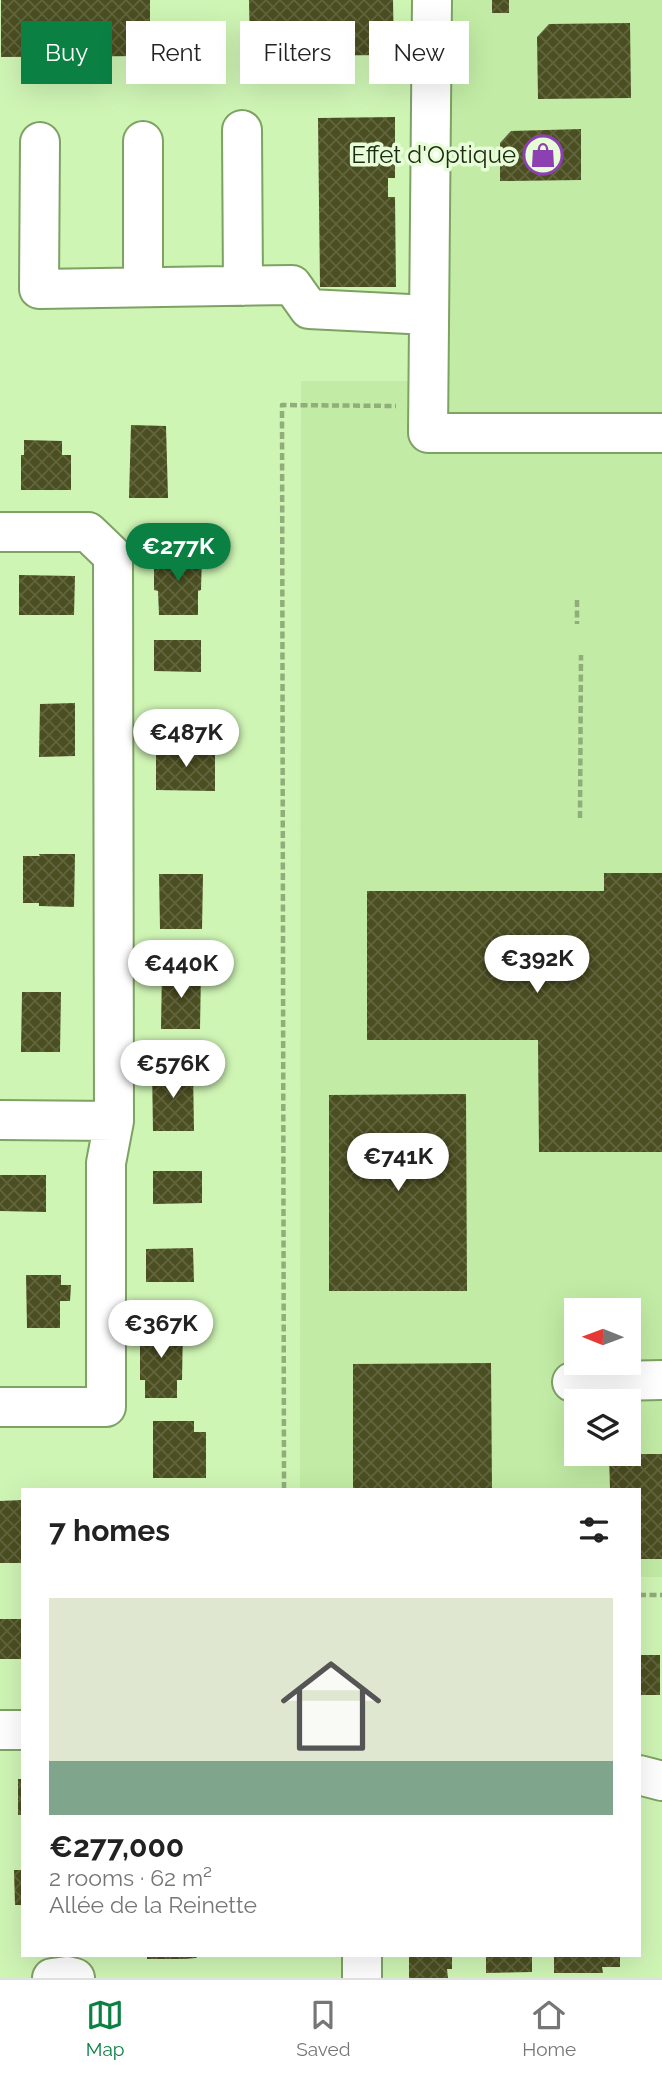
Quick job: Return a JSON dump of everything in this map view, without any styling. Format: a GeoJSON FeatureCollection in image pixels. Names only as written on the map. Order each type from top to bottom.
{"type":"FeatureCollection","features":[{"type":"Feature","properties":{"kind":"street"},"geometry":{"type":"LineString","coordinates":[[432,0],[428,433],[662,433]]}},
{"type":"Feature","properties":{"kind":"street"},"geometry":{"type":"LineString","coordinates":[[242,130],[243,286]]}},
{"type":"Feature","properties":{"kind":"street"},"geometry":{"type":"LineString","coordinates":[[40,142],[39,289],[292,285],[309,309],[429,315]]}},
{"type":"Feature","properties":{"kind":"street"},"geometry":{"type":"LineString","coordinates":[[143,142],[143,286]]}},
{"type":"Feature","properties":{"kind":"street"},"geometry":{"type":"LineString","coordinates":[[0,532],[88,532],[113,556],[114,1121],[106,1163],[106,1407],[0,1407]]}},
{"type":"Feature","properties":{"kind":"street"},"geometry":{"type":"LineString","coordinates":[[0,1120],[114,1121]]}},
{"type":"Feature","properties":{"kind":"street"},"geometry":{"type":"LineString","coordinates":[[572,1382],[662,1380]]}},
{"type":"Feature","properties":{"kind":"street"},"geometry":{"type":"LineString","coordinates":[[0,1730],[21,1730]]}},
{"type":"Feature","properties":{"kind":"street"},"geometry":{"type":"LineString","coordinates":[[641,1776],[662,1781]]}},
{"type":"Feature","properties":{"kind":"street"},"geometry":{"type":"LineString","coordinates":[[362,1957],[362,1978]]}},
{"type":"Feature","properties":{"kind":"street"},"geometry":{"type":"LineString","coordinates":[[52,1978],[75,1978]]}},
{"type":"Feature","properties":{"kind":"path"},"geometry":{"type":"LineString","coordinates":[[284,1488],[282,405],[428,406]]}},
{"type":"Feature","properties":{"kind":"path"},"geometry":{"type":"LineString","coordinates":[[577,600],[577,624]]}},
{"type":"Feature","properties":{"kind":"path"},"geometry":{"type":"LineString","coordinates":[[580,655],[580,818]]}},
{"type":"Feature","properties":{"kind":"path"},"geometry":{"type":"LineString","coordinates":[[641,1595],[662,1595]]}},
{"type":"Feature","properties":{"kind":"shaded area"},"geometry":{"type":"Polygon","coordinates":[[[420,0],[662,0],[662,1577],[641,1577],[641,1488],[300,1488],[301,381],[416,381],[419,84],[469,84],[469,21],[420,21],[420,0]]]}},
{"type":"Feature","properties":{"kind":"building"},"geometry":{"type":"Polygon","coordinates":[[[1,0],[150,0],[150,21],[126,21],[126,56],[112,56],[112,21],[21,21],[21,57],[1,57],[1,0]]]}},
{"type":"Feature","properties":{"kind":"building"},"geometry":{"type":"Polygon","coordinates":[[[249,0],[393,0],[393,21],[369,21],[369,55],[355,55],[355,21],[249,21],[249,0]]]}},
{"type":"Feature","properties":{"kind":"building"},"geometry":{"type":"Polygon","coordinates":[[[492,0],[509,0],[509,13],[492,13],[492,0]]]}},
{"type":"Feature","properties":{"kind":"building"},"geometry":{"type":"Polygon","coordinates":[[[630,23],[631,98],[538,99],[537,37],[549,24],[630,23]]]}},
{"type":"Feature","properties":{"kind":"building"},"geometry":{"type":"Polygon","coordinates":[[[395,117],[395,178],[388,178],[388,197],[395,197],[396,287],[320,287],[318,118],[395,117]]]}},
{"type":"Feature","properties":{"kind":"building"},"geometry":{"type":"Polygon","coordinates":[[[581,129],[581,180],[500,181],[500,143],[511,131],[581,129]]]}},
{"type":"Feature","properties":{"kind":"building"},"geometry":{"type":"Polygon","coordinates":[[[131,425],[166,426],[168,498],[129,498],[131,425]]]}},
{"type":"Feature","properties":{"kind":"building"},"geometry":{"type":"Polygon","coordinates":[[[24,440],[62,441],[62,455],[71,455],[71,490],[21,490],[24,440]]]}},
{"type":"Feature","properties":{"kind":"building"},"geometry":{"type":"Polygon","coordinates":[[[154,553],[202,553],[198,615],[159,615],[158,591],[154,590],[154,553]]]}},
{"type":"Feature","properties":{"kind":"building"},"geometry":{"type":"Polygon","coordinates":[[[19,575],[75,576],[74,615],[19,615],[19,575]]]}},
{"type":"Feature","properties":{"kind":"building"},"geometry":{"type":"Polygon","coordinates":[[[154,640],[201,640],[201,672],[154,671],[154,640]]]}},
{"type":"Feature","properties":{"kind":"building"},"geometry":{"type":"Polygon","coordinates":[[[75,703],[75,756],[39,757],[40,704],[75,703]]]}},
{"type":"Feature","properties":{"kind":"building"},"geometry":{"type":"Polygon","coordinates":[[[156,748],[215,748],[215,791],[156,790],[156,748]]]}},
{"type":"Feature","properties":{"kind":"building"},"geometry":{"type":"Polygon","coordinates":[[[39,854],[75,854],[74,907],[23,903],[23,856],[40,856],[39,854]]]}},
{"type":"Feature","properties":{"kind":"building"},"geometry":{"type":"Polygon","coordinates":[[[604,873],[662,873],[662,1152],[539,1152],[538,1040],[367,1040],[367,891],[604,891],[604,873]]]}},
{"type":"Feature","properties":{"kind":"building"},"geometry":{"type":"Polygon","coordinates":[[[159,874],[203,874],[202,929],[160,929],[159,874]]]}},
{"type":"Feature","properties":{"kind":"building"},"geometry":{"type":"Polygon","coordinates":[[[162,970],[201,971],[200,1029],[161,1029],[162,970]]]}},
{"type":"Feature","properties":{"kind":"building"},"geometry":{"type":"Polygon","coordinates":[[[22,992],[61,992],[60,1052],[21,1052],[22,992]]]}},
{"type":"Feature","properties":{"kind":"building"},"geometry":{"type":"Polygon","coordinates":[[[152,1069],[193,1069],[194,1131],[153,1131],[152,1069]]]}},
{"type":"Feature","properties":{"kind":"building"},"geometry":{"type":"Polygon","coordinates":[[[466,1094],[467,1291],[329,1291],[329,1095],[466,1094]]]}},
{"type":"Feature","properties":{"kind":"building"},"geometry":{"type":"Polygon","coordinates":[[[153,1171],[202,1171],[202,1203],[153,1204],[153,1171]]]}},
{"type":"Feature","properties":{"kind":"building"},"geometry":{"type":"Polygon","coordinates":[[[0,1175],[46,1175],[46,1212],[0,1211],[0,1175]]]}},
{"type":"Feature","properties":{"kind":"building"},"geometry":{"type":"Polygon","coordinates":[[[193,1248],[194,1282],[146,1282],[146,1249],[193,1248]]]}},
{"type":"Feature","properties":{"kind":"building"},"geometry":{"type":"Polygon","coordinates":[[[26,1275],[61,1275],[61,1285],[71,1285],[70,1301],[60,1301],[60,1328],[27,1328],[26,1275]]]}},
{"type":"Feature","properties":{"kind":"building"},"geometry":{"type":"Polygon","coordinates":[[[140,1326],[183,1326],[182,1380],[177,1380],[177,1398],[145,1398],[145,1380],[140,1380],[140,1326]]]}},
{"type":"Feature","properties":{"kind":"building"},"geometry":{"type":"Polygon","coordinates":[[[491,1363],[492,1488],[353,1488],[353,1364],[491,1363]]]}},
{"type":"Feature","properties":{"kind":"building"},"geometry":{"type":"Polygon","coordinates":[[[153,1421],[194,1421],[194,1432],[206,1432],[206,1478],[153,1478],[153,1421]]]}},
{"type":"Feature","properties":{"kind":"building"},"geometry":{"type":"Polygon","coordinates":[[[641,1454],[662,1454],[662,1559],[641,1559],[641,1488],[610,1488],[609,1466],[641,1466],[641,1454]]]}},
{"type":"Feature","properties":{"kind":"building"},"geometry":{"type":"Polygon","coordinates":[[[21,1500],[21,1563],[0,1563],[0,1501],[21,1500]]]}},
{"type":"Feature","properties":{"kind":"building"},"geometry":{"type":"Polygon","coordinates":[[[0,1619],[21,1619],[21,1659],[0,1659],[0,1619]]]}},
{"type":"Feature","properties":{"kind":"building"},"geometry":{"type":"Polygon","coordinates":[[[641,1655],[660,1655],[660,1695],[641,1695],[641,1655]]]}},
{"type":"Feature","properties":{"kind":"building"},"geometry":{"type":"Polygon","coordinates":[[[18,1779],[21,1779],[21,1815],[18,1815],[18,1779]]]}},
{"type":"Feature","properties":{"kind":"building"},"geometry":{"type":"Polygon","coordinates":[[[14,1870],[21,1870],[21,1905],[15,1905],[14,1870]]]}},
{"type":"Feature","properties":{"kind":"building"},"geometry":{"type":"Polygon","coordinates":[[[147,1957],[197,1957],[184,1959],[147,1957]]]}},
{"type":"Feature","properties":{"kind":"building"},"geometry":{"type":"Polygon","coordinates":[[[409,1957],[452,1957],[452,1969],[447,1969],[448,1978],[409,1978],[409,1957]]]}},
{"type":"Feature","properties":{"kind":"building"},"geometry":{"type":"Polygon","coordinates":[[[486,1957],[532,1957],[532,1972],[486,1973],[486,1957]]]}},
{"type":"Feature","properties":{"kind":"building"},"geometry":{"type":"Polygon","coordinates":[[[554,1957],[620,1957],[620,1967],[602,1967],[603,1973],[554,1973],[554,1957]]]}},
{"type":"Feature","properties":{"kind":"place","name":"Effet d'Optique"},"geometry":{"type":"Point","coordinates":[543,155]}}]}
